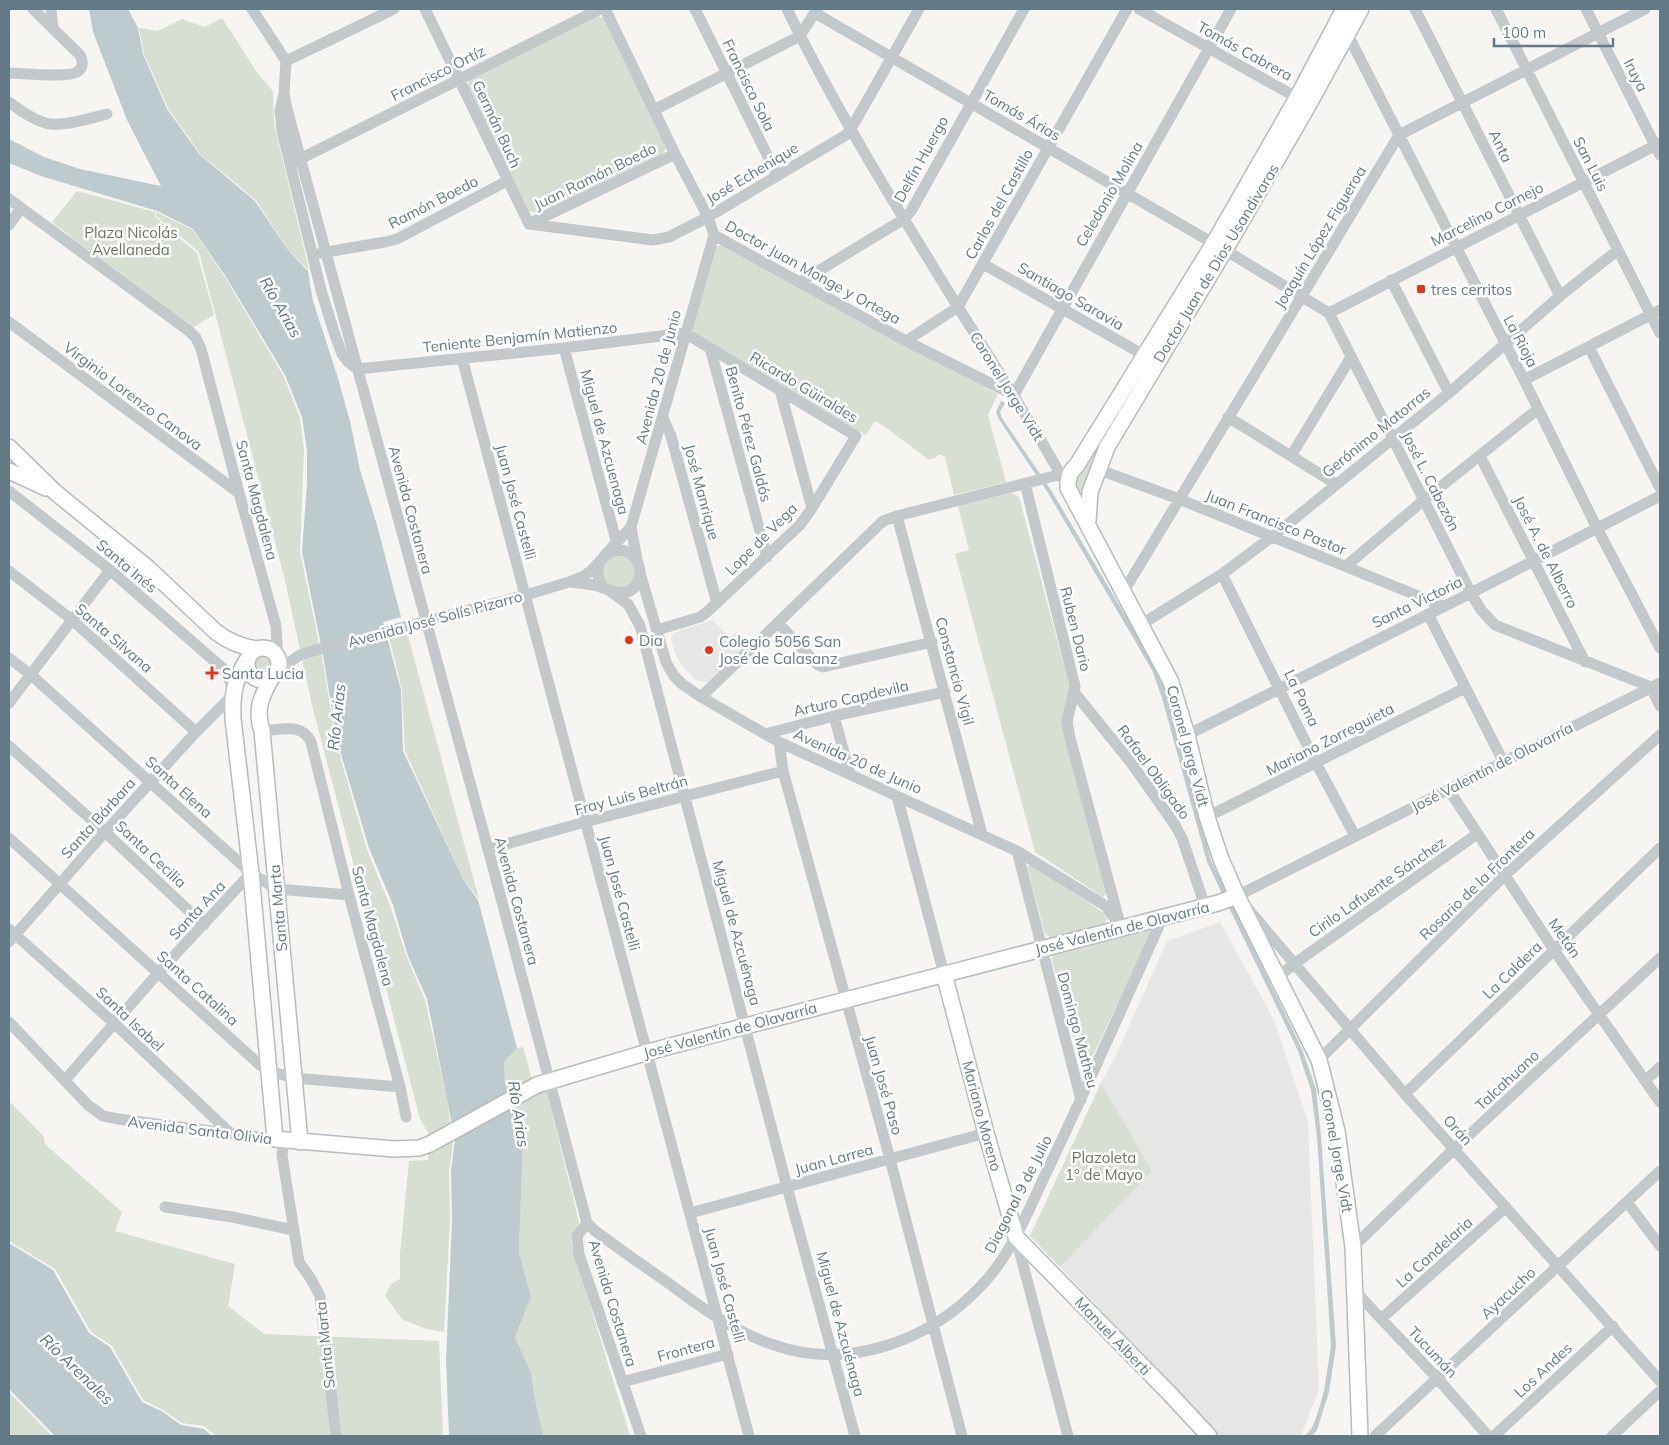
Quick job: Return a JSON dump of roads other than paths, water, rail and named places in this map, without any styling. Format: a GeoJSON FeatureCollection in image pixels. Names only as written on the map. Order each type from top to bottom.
{"type":"FeatureCollection","features":[{"type":"Feature","properties":{"kind":"main road","name":"Doctor Juan de Dios Usandivaras"},"geometry":{"type":"LineString","coordinates":[[1303,101],[1344,9]]}},
{"type":"Feature","properties":{"kind":"main road","name":"Doctor Juan de Dios Usandivaras"},"geometry":{"type":"LineString","coordinates":[[1088,522],[1087,511],[1090,490],[1107,447],[1219,246],[1303,101],[1348,35],[1361,9]]}},
{"type":"Feature","properties":{"kind":"main road","name":"Doctor Juan de Dios Usandivaras"},"geometry":{"type":"LineString","coordinates":[[1070,478],[1144,355],[1219,246]]}},
{"type":"Feature","properties":{"kind":"main road","name":"Avenida José Solís Pizarro"},"geometry":{"type":"LineString","coordinates":[[9,446],[55,492],[148,568],[216,632],[261,663]]}},
{"type":"Feature","properties":{"kind":"main road"},"geometry":{"type":"LineString","coordinates":[[1090,490],[1079,495],[1070,478],[1097,469]]}},
{"type":"Feature","properties":{"kind":"main road","name":"Avenida José Solís Pizarro"},"geometry":{"type":"LineString","coordinates":[[9,471],[55,492]]}},
{"type":"Feature","properties":{"kind":"main road","name":"Coronel Jorge Vidt"},"geometry":{"type":"LineString","coordinates":[[1070,478],[1088,522],[1171,682],[1187,735],[1207,817],[1234,897],[1278,977],[1319,1060],[1337,1131],[1352,1247],[1360,1436]]}},
{"type":"Feature","properties":{"kind":"main road","name":"Avenida José Solís Pizarro"},"geometry":{"type":"LineString","coordinates":[[216,632],[261,663]]}},
{"type":"Feature","properties":{"kind":"main road"},"geometry":{"type":"LineString","coordinates":[[261,663],[232,696],[236,703],[242,707],[254,702],[264,692]]}},
{"type":"Feature","properties":{"kind":"main road","name":"Santa Marta"},"geometry":{"type":"LineString","coordinates":[[261,663],[264,692],[258,710],[277,889],[300,1142]]}},
{"type":"Feature","properties":{"kind":"main road","name":"Santa Marta"},"geometry":{"type":"LineString","coordinates":[[232,696],[251,873],[269,1071],[280,1140]]}},
{"type":"Feature","properties":{"kind":"main road"},"geometry":{"type":"LineString","coordinates":[[233,719],[241,713],[247,713],[261,726]]}},
{"type":"Feature","properties":{"kind":"main road","name":"José Valentín de Olavarría"},"geometry":{"type":"LineString","coordinates":[[532,1086],[648,1052],[1234,897]]}},
{"type":"Feature","properties":{"kind":"main road","name":"Mariano Moreno"},"geometry":{"type":"LineString","coordinates":[[944,974],[1016,1237]]}},
{"type":"Feature","properties":{"kind":"main road","name":"Avenida Santa Olivia"},"geometry":{"type":"LineString","coordinates":[[280,1140],[394,1149],[419,1148],[430,1144],[532,1086]]}},
{"type":"Feature","properties":{"kind":"main road","name":"Manuel Alberti"},"geometry":{"type":"LineString","coordinates":[[1016,1237],[1163,1386],[1209,1436]]}},
{"type":"Feature","properties":{"kind":"street"},"geometry":{"type":"LineString","coordinates":[[9,73],[67,75],[76,73],[82,67],[83,61],[80,55],[33,9]]}},
{"type":"Feature","properties":{"kind":"street"},"geometry":{"type":"LineString","coordinates":[[51,9],[53,29]]}},
{"type":"Feature","properties":{"kind":"street"},"geometry":{"type":"LineString","coordinates":[[256,10],[286,61],[394,9]]}},
{"type":"Feature","properties":{"kind":"street","name":"Germán Buch"},"geometry":{"type":"LineString","coordinates":[[426,9],[507,182],[529,224]]}},
{"type":"Feature","properties":{"kind":"street","name":"Francisco Ortíz"},"geometry":{"type":"LineString","coordinates":[[295,162],[600,9]]}},
{"type":"Feature","properties":{"kind":"street","name":"Doctor Juan Monge y Ortega"},"geometry":{"type":"LineString","coordinates":[[604,9],[708,217],[714,235],[906,341],[1014,395]]}},
{"type":"Feature","properties":{"kind":"street","name":"Francisco Sola"},"geometry":{"type":"LineString","coordinates":[[695,9],[777,174]]}},
{"type":"Feature","properties":{"kind":"street","name":"Coronel Jorge Vidt"},"geometry":{"type":"LineString","coordinates":[[787,9],[851,130],[904,219],[1014,395],[1070,478]]}},
{"type":"Feature","properties":{"kind":"street","name":"José Echenique"},"geometry":{"type":"LineString","coordinates":[[529,224],[653,240],[669,237],[708,217],[777,174],[846,135],[851,130],[919,9]]}},
{"type":"Feature","properties":{"kind":"street","name":"Delfín Huergo"},"geometry":{"type":"LineString","coordinates":[[800,282],[904,219],[911,211],[970,102],[1024,9]]}},
{"type":"Feature","properties":{"kind":"street","name":"Carlos del Castillo"},"geometry":{"type":"LineString","coordinates":[[906,341],[958,307],[1127,9]]}},
{"type":"Feature","properties":{"kind":"street","name":"Tomás Cabrera"},"geometry":{"type":"LineString","coordinates":[[1139,9],[1303,101]]}},
{"type":"Feature","properties":{"kind":"street","name":"Celedonio Molina"},"geometry":{"type":"LineString","coordinates":[[1014,395],[1231,9]]}},
{"type":"Feature","properties":{"kind":"street","name":"Anta"},"geometry":{"type":"LineString","coordinates":[[1415,9],[1560,296]]}},
{"type":"Feature","properties":{"kind":"street","name":"San Luis"},"geometry":{"type":"LineString","coordinates":[[1496,9],[1618,250],[1656,312],[1660,333]]}},
{"type":"Feature","properties":{"kind":"street","name":"Iruya"},"geometry":{"type":"LineString","coordinates":[[1586,9],[1659,148]]}},
{"type":"Feature","properties":{"kind":"street"},"geometry":{"type":"LineString","coordinates":[[1399,135],[1645,9]]}},
{"type":"Feature","properties":{"kind":"street"},"geometry":{"type":"LineString","coordinates":[[654,110],[800,36],[816,11]]}},
{"type":"Feature","properties":{"kind":"street","name":"Tomás Árias"},"geometry":{"type":"LineString","coordinates":[[816,11],[892,58],[1219,246]]}},
{"type":"Feature","properties":{"kind":"street","name":"La Rioja"},"geometry":{"type":"LineString","coordinates":[[1337,23],[1348,35],[1524,380],[1597,528],[1660,648]]}},
{"type":"Feature","properties":{"kind":"street","name":"Avenida Costanera"},"geometry":{"type":"LineString","coordinates":[[286,61],[284,93],[295,162],[320,290],[342,354],[357,369]]}},
{"type":"Feature","properties":{"kind":"street"},"geometry":{"type":"LineString","coordinates":[[9,102],[20,110],[48,124],[60,124],[107,114]]}},
{"type":"Feature","properties":{"kind":"street","name":"Joaquín López Figueroa"},"geometry":{"type":"LineString","coordinates":[[1124,591],[1399,135]]}},
{"type":"Feature","properties":{"kind":"street","name":"Marcelino Cornejo"},"geometry":{"type":"LineString","coordinates":[[1329,313],[1583,181],[1659,148]]}},
{"type":"Feature","properties":{"kind":"street","name":"Juan Ramón Boedo"},"geometry":{"type":"LineString","coordinates":[[529,224],[675,154]]}},
{"type":"Feature","properties":{"kind":"street","name":"Avenida Costanera"},"geometry":{"type":"LineString","coordinates":[[295,162],[326,253],[488,849],[587,1223],[577,1236],[579,1254],[641,1436]]}},
{"type":"Feature","properties":{"kind":"street","name":"Ramón Boedo"},"geometry":{"type":"LineString","coordinates":[[312,254],[385,242],[397,238],[507,182]]}},
{"type":"Feature","properties":{"kind":"street"},"geometry":{"type":"LineString","coordinates":[[9,199],[22,208],[9,224]]}},
{"type":"Feature","properties":{"kind":"street","name":"Santa Magdalena"},"geometry":{"type":"LineString","coordinates":[[22,208],[196,338],[201,349],[276,626],[261,663]]}},
{"type":"Feature","properties":{"kind":"street","name":"Avenida 20 de Junio"},"geometry":{"type":"LineString","coordinates":[[603,558],[631,526],[714,235]]}},
{"type":"Feature","properties":{"kind":"street"},"geometry":{"type":"LineString","coordinates":[[1219,246],[1329,313]]}},
{"type":"Feature","properties":{"kind":"street","name":"Gerónimo Matorras"},"geometry":{"type":"LineString","coordinates":[[1142,624],[1222,574],[1272,537],[1449,393],[1495,354],[1504,343],[1618,250]]}},
{"type":"Feature","properties":{"kind":"street","name":"Santiago Saravia"},"geometry":{"type":"LineString","coordinates":[[984,264],[1144,355]]}},
{"type":"Feature","properties":{"kind":"street"},"geometry":{"type":"LineString","coordinates":[[1391,280],[1449,393]]}},
{"type":"Feature","properties":{"kind":"street"},"geometry":{"type":"LineString","coordinates":[[1524,380],[1656,312]]}},
{"type":"Feature","properties":{"kind":"street","name":"José L. Cabezón"},"geometry":{"type":"LineString","coordinates":[[1329,313],[1481,610],[1495,625],[1585,662]]}},
{"type":"Feature","properties":{"kind":"street","name":"Virginio Lorenzo Canova"},"geometry":{"type":"LineString","coordinates":[[9,322],[239,493]]}},
{"type":"Feature","properties":{"kind":"street","name":"Ricardo Güiraldes"},"geometry":{"type":"LineString","coordinates":[[685,333],[856,436]]}},
{"type":"Feature","properties":{"kind":"street","name":"Teniente Benjamín Matienzo"},"geometry":{"type":"LineString","coordinates":[[357,369],[564,348],[685,333]]}},
{"type":"Feature","properties":{"kind":"street"},"geometry":{"type":"LineString","coordinates":[[1589,347],[1660,488]]}},
{"type":"Feature","properties":{"kind":"street","name":"Miguel de Azcuenaga"},"geometry":{"type":"LineString","coordinates":[[564,348],[617,544]]}},
{"type":"Feature","properties":{"kind":"street","name":"Benito Pérez Galdós"},"geometry":{"type":"LineString","coordinates":[[710,348],[767,558]]}},
{"type":"Feature","properties":{"kind":"street"},"geometry":{"type":"LineString","coordinates":[[1291,456],[1351,357]]}},
{"type":"Feature","properties":{"kind":"street","name":"Juan José Castelli"},"geometry":{"type":"LineString","coordinates":[[462,358],[749,1436]]}},
{"type":"Feature","properties":{"kind":"street"},"geometry":{"type":"LineString","coordinates":[[780,390],[812,508]]}},
{"type":"Feature","properties":{"kind":"street"},"geometry":{"type":"LineString","coordinates":[[1346,566],[1424,500],[1538,409]]}},
{"type":"Feature","properties":{"kind":"street"},"geometry":{"type":"LineString","coordinates":[[1228,417],[1336,484]]}},
{"type":"Feature","properties":{"kind":"street","name":"José Manrique"},"geometry":{"type":"LineString","coordinates":[[663,418],[671,436],[717,603]]}},
{"type":"Feature","properties":{"kind":"street","name":"Lope de Vega"},"geometry":{"type":"LineString","coordinates":[[657,630],[700,617],[767,558],[800,525],[856,436]]}},
{"type":"Feature","properties":{"kind":"street","name":"José A. de Alberro"},"geometry":{"type":"LineString","coordinates":[[1480,456],[1585,662]]}},
{"type":"Feature","properties":{"kind":"street","name":"Juan Francisco Pastor"},"geometry":{"type":"LineString","coordinates":[[1097,469],[1179,499],[1443,606]]}},
{"type":"Feature","properties":{"kind":"street"},"geometry":{"type":"LineString","coordinates":[[701,697],[883,521],[1035,481],[1070,478]]}},
{"type":"Feature","properties":{"kind":"street","name":"Ruben Dario"},"geometry":{"type":"LineString","coordinates":[[1035,481],[1075,686],[1067,722],[1070,738],[1121,928]]}},
{"type":"Feature","properties":{"kind":"street","name":"Santa Inés"},"geometry":{"type":"LineString","coordinates":[[9,491],[110,570],[232,676],[261,663]]}},
{"type":"Feature","properties":{"kind":"street","name":"Santa Victoria"},"geometry":{"type":"LineString","coordinates":[[1187,735],[1660,496]]}},
{"type":"Feature","properties":{"kind":"street","name":"Constancio Vigil"},"geometry":{"type":"LineString","coordinates":[[897,516],[982,834]]}},
{"type":"Feature","properties":{"kind":"street","name":"Avenida 20 de Junio"},"geometry":{"type":"LineString","coordinates":[[631,526],[636,560]]}},
{"type":"Feature","properties":{"kind":"street"},"geometry":{"type":"LineString","coordinates":[[625,551],[636,560],[640,573],[636,585],[625,593],[608,590],[598,578],[598,566],[610,552],[625,551]]}},
{"type":"Feature","properties":{"kind":"street","name":"Avenida José Solís Pizarro"},"geometry":{"type":"LineString","coordinates":[[261,663],[526,595],[569,582],[584,576],[603,558]]}},
{"type":"Feature","properties":{"kind":"street"},"geometry":{"type":"LineString","coordinates":[[9,702],[110,570]]}},
{"type":"Feature","properties":{"kind":"street","name":"Santa Silvana"},"geometry":{"type":"LineString","coordinates":[[9,571],[71,619],[196,732]]}},
{"type":"Feature","properties":{"kind":"street","name":"Avenida 20 de Junio"},"geometry":{"type":"LineString","coordinates":[[640,573],[669,669],[682,684],[779,742],[1016,850],[1106,906],[1121,928]]}},
{"type":"Feature","properties":{"kind":"street","name":"La Poma"},"geometry":{"type":"LineString","coordinates":[[1222,574],[1316,763],[1355,836]]}},
{"type":"Feature","properties":{"kind":"street","name":"Avenida José Solís Pizarro"},"geometry":{"type":"LineString","coordinates":[[569,582],[608,590]]}},
{"type":"Feature","properties":{"kind":"street","name":"Miguel de Azcuénaga"},"geometry":{"type":"LineString","coordinates":[[608,590],[628,604],[640,626],[787,1187],[855,1436]]}},
{"type":"Feature","properties":{"kind":"street"},"geometry":{"type":"LineString","coordinates":[[1428,614],[1503,762]]}},
{"type":"Feature","properties":{"kind":"street"},"geometry":{"type":"LineString","coordinates":[[778,623],[823,668],[932,642]]}},
{"type":"Feature","properties":{"kind":"street","name":"Avenida José Solís Pizarro"},"geometry":{"type":"LineString","coordinates":[[261,663],[286,655],[305,653]]}},
{"type":"Feature","properties":{"kind":"street","name":"Santa Elena"},"geometry":{"type":"LineString","coordinates":[[9,658],[30,674],[251,873],[277,889],[349,895]]}},
{"type":"Feature","properties":{"kind":"street"},"geometry":{"type":"LineString","coordinates":[[1585,662],[1656,685],[1660,706]]}},
{"type":"Feature","properties":{"kind":"street","name":"Santa Inés"},"geometry":{"type":"LineString","coordinates":[[222,668],[231,683],[232,696]]}},
{"type":"Feature","properties":{"kind":"street","name":"José Valentín de Olavarría"},"geometry":{"type":"LineString","coordinates":[[1234,897],[1656,685]]}},
{"type":"Feature","properties":{"kind":"street","name":"Mariano Zorreguieta"},"geometry":{"type":"LineString","coordinates":[[1207,817],[1466,688]]}},
{"type":"Feature","properties":{"kind":"street","name":"Arturo Capdevila"},"geometry":{"type":"LineString","coordinates":[[765,734],[834,716],[945,692]]}},
{"type":"Feature","properties":{"kind":"street","name":"Rafael Obligado"},"geometry":{"type":"LineString","coordinates":[[1074,692],[1132,764],[1175,825],[1182,838],[1205,906]]}},
{"type":"Feature","properties":{"kind":"street","name":"Santa Bárbara"},"geometry":{"type":"LineString","coordinates":[[11,935],[196,732],[232,696]]}},
{"type":"Feature","properties":{"kind":"street"},"geometry":{"type":"LineString","coordinates":[[834,716],[850,774]]}},
{"type":"Feature","properties":{"kind":"street","name":"Santa Magdalena"},"geometry":{"type":"LineString","coordinates":[[261,726],[302,730],[308,735],[311,742],[400,1087],[406,1117]]}},
{"type":"Feature","properties":{"kind":"street","name":"Rosario de la Frontera"},"geometry":{"type":"LineString","coordinates":[[1319,1060],[1504,876],[1660,735]]}},
{"type":"Feature","properties":{"kind":"street","name":"Juan José Paso"},"geometry":{"type":"LineString","coordinates":[[779,742],[782,771],[844,1000],[890,1159],[962,1436]]}},
{"type":"Feature","properties":{"kind":"street","name":"Santa Cecilia"},"geometry":{"type":"LineString","coordinates":[[9,746],[204,924]]}},
{"type":"Feature","properties":{"kind":"street","name":"Fray Luis Beltrán"},"geometry":{"type":"LineString","coordinates":[[488,849],[782,771]]}},
{"type":"Feature","properties":{"kind":"street","name":"Metán"},"geometry":{"type":"LineString","coordinates":[[1448,790],[1554,950],[1660,1102]]}},
{"type":"Feature","properties":{"kind":"street","name":"Mariano Moreno"},"geometry":{"type":"LineString","coordinates":[[897,796],[944,974]]}},
{"type":"Feature","properties":{"kind":"street","name":"Cirilo Lafuente Sánchez"},"geometry":{"type":"LineString","coordinates":[[1278,977],[1477,834]]}},
{"type":"Feature","properties":{"kind":"street","name":"Santa Catalina"},"geometry":{"type":"LineString","coordinates":[[9,838],[159,972],[260,1066],[269,1071],[294,1078],[400,1087]]}},
{"type":"Feature","properties":{"kind":"street","name":"La Caldera"},"geometry":{"type":"LineString","coordinates":[[1405,1094],[1660,848]]}},
{"type":"Feature","properties":{"kind":"street","name":"Domingo Matheu"},"geometry":{"type":"LineString","coordinates":[[1016,850],[1081,1100]]}},
{"type":"Feature","properties":{"kind":"street","name":"Santa Ana"},"geometry":{"type":"LineString","coordinates":[[65,1080],[159,972],[251,873]]}},
{"type":"Feature","properties":{"kind":"street","name":"Orán"},"geometry":{"type":"LineString","coordinates":[[1234,897],[1405,1094],[1455,1148],[1660,1381]]}},
{"type":"Feature","properties":{"kind":"street","name":"Diagonal 9 de Julio"},"geometry":{"type":"LineString","coordinates":[[587,1223],[594,1230],[718,1319],[774,1346],[804,1352],[834,1354],[876,1350],[908,1339],[957,1307],[982,1286],[1000,1264],[1016,1237],[1081,1100],[1163,917]]}},
{"type":"Feature","properties":{"kind":"street","name":"Santa Isabel"},"geometry":{"type":"LineString","coordinates":[[11,935],[114,1024],[229,1132]]}},
{"type":"Feature","properties":{"kind":"street","name":"Talcahuano"},"geometry":{"type":"LineString","coordinates":[[1352,1247],[1455,1148],[1660,958]]}},
{"type":"Feature","properties":{"kind":"street","name":"Avenida Santa Olivia"},"geometry":{"type":"LineString","coordinates":[[9,1022],[88,1105],[103,1116],[118,1120],[229,1132],[280,1140]]}},
{"type":"Feature","properties":{"kind":"street"},"geometry":{"type":"LineString","coordinates":[[1646,1080],[1660,1067]]}},
{"type":"Feature","properties":{"kind":"street","name":"Juan Larrea"},"geometry":{"type":"LineString","coordinates":[[690,1213],[986,1133]]}},
{"type":"Feature","properties":{"kind":"street","name":"Santa Marta"},"geometry":{"type":"LineString","coordinates":[[280,1140],[300,1262],[320,1296],[336,1436]]}},
{"type":"Feature","properties":{"kind":"street","name":"Ayacucho"},"geometry":{"type":"LineString","coordinates":[[1375,1436],[1657,1174]]}},
{"type":"Feature","properties":{"kind":"street"},"geometry":{"type":"LineString","coordinates":[[1627,1202],[1660,1246]]}},
{"type":"Feature","properties":{"kind":"street"},"geometry":{"type":"LineString","coordinates":[[165,1207],[294,1230]]}},
{"type":"Feature","properties":{"kind":"street","name":"La Candelaria"},"geometry":{"type":"LineString","coordinates":[[1381,1319],[1506,1207]]}},
{"type":"Feature","properties":{"kind":"street","name":"Mariano Moreno"},"geometry":{"type":"LineString","coordinates":[[1016,1237],[1068,1436]]}},
{"type":"Feature","properties":{"kind":"street","name":"Tucumán"},"geometry":{"type":"LineString","coordinates":[[1354,1290],[1438,1379],[1488,1436]]}},
{"type":"Feature","properties":{"kind":"street","name":"Los Andes"},"geometry":{"type":"LineString","coordinates":[[1494,1436],[1613,1326]]}},
{"type":"Feature","properties":{"kind":"street","name":"Frontera"},"geometry":{"type":"LineString","coordinates":[[622,1382],[728,1354]]}},
{"type":"Feature","properties":{"kind":"street"},"geometry":{"type":"LineString","coordinates":[[1612,1436],[1660,1392]]}},
{"type":"Feature","properties":{"kind":"water","name":"Río Arias"},"geometry":{"type":"Polygon","coordinates":[[[89,9],[128,9],[138,28],[143,54],[167,109],[200,155],[255,201],[287,249],[308,271],[313,301],[350,421],[360,470],[377,525],[401,617],[383,622],[401,690],[403,751],[463,879],[478,900],[517,1048],[504,1062],[505,1083],[514,1107],[524,1114],[519,1252],[531,1297],[515,1337],[531,1373],[537,1410],[544,1436],[449,1436],[446,1360],[452,1221],[451,1170],[455,1140],[427,999],[408,956],[393,905],[369,848],[337,741],[323,655],[302,552],[307,483],[307,450],[302,417],[285,375],[226,277],[193,229],[157,211],[41,176],[9,163],[9,139],[44,157],[80,169],[161,186],[127,120],[93,32],[89,9]]]}},
{"type":"Feature","properties":{"kind":"water"},"geometry":{"type":"Polygon","coordinates":[[[1001,401],[1005,403],[1000,412],[1002,418],[1051,490],[1156,667],[1167,698],[1211,860],[1302,1049],[1316,1089],[1336,1346],[1329,1392],[1317,1430],[1312,1436],[1305,1436],[1312,1428],[1318,1412],[1324,1391],[1331,1346],[1317,1137],[1311,1090],[1298,1051],[1207,862],[1162,698],[1152,670],[1048,493],[998,418],[996,412],[1001,401]]]}},
{"type":"Feature","properties":{"kind":"water","name":"Río Arenales"},"geometry":{"type":"Polygon","coordinates":[[[9,1243],[53,1270],[89,1333],[110,1347],[142,1402],[163,1412],[181,1425],[204,1429],[212,1436],[55,1436],[9,1389],[9,1243]]]}},
{"type":"Feature","properties":{"kind":"place","name":"tres cerritos"},"geometry":{"type":"Point","coordinates":[1421,289]}},
{"type":"Feature","properties":{"kind":"place","name":"Dia"},"geometry":{"type":"Point","coordinates":[629,640]}},
{"type":"Feature","properties":{"kind":"place","name":"Colegio 5056 San José de Calasanz"},"geometry":{"type":"Point","coordinates":[709,650]}},
{"type":"Feature","properties":{"kind":"place","name":"Santa Lucia"},"geometry":{"type":"Point","coordinates":[212,673]}},
{"type":"Feature","properties":{"kind":"park label","name":"Plaza Nicolás Avellaneda"},"geometry":{"type":"Point","coordinates":[131,240]}},
{"type":"Feature","properties":{"kind":"park label","name":"Plazoleta 1° de Mayo"},"geometry":{"type":"Point","coordinates":[1104,1166]}}]}
